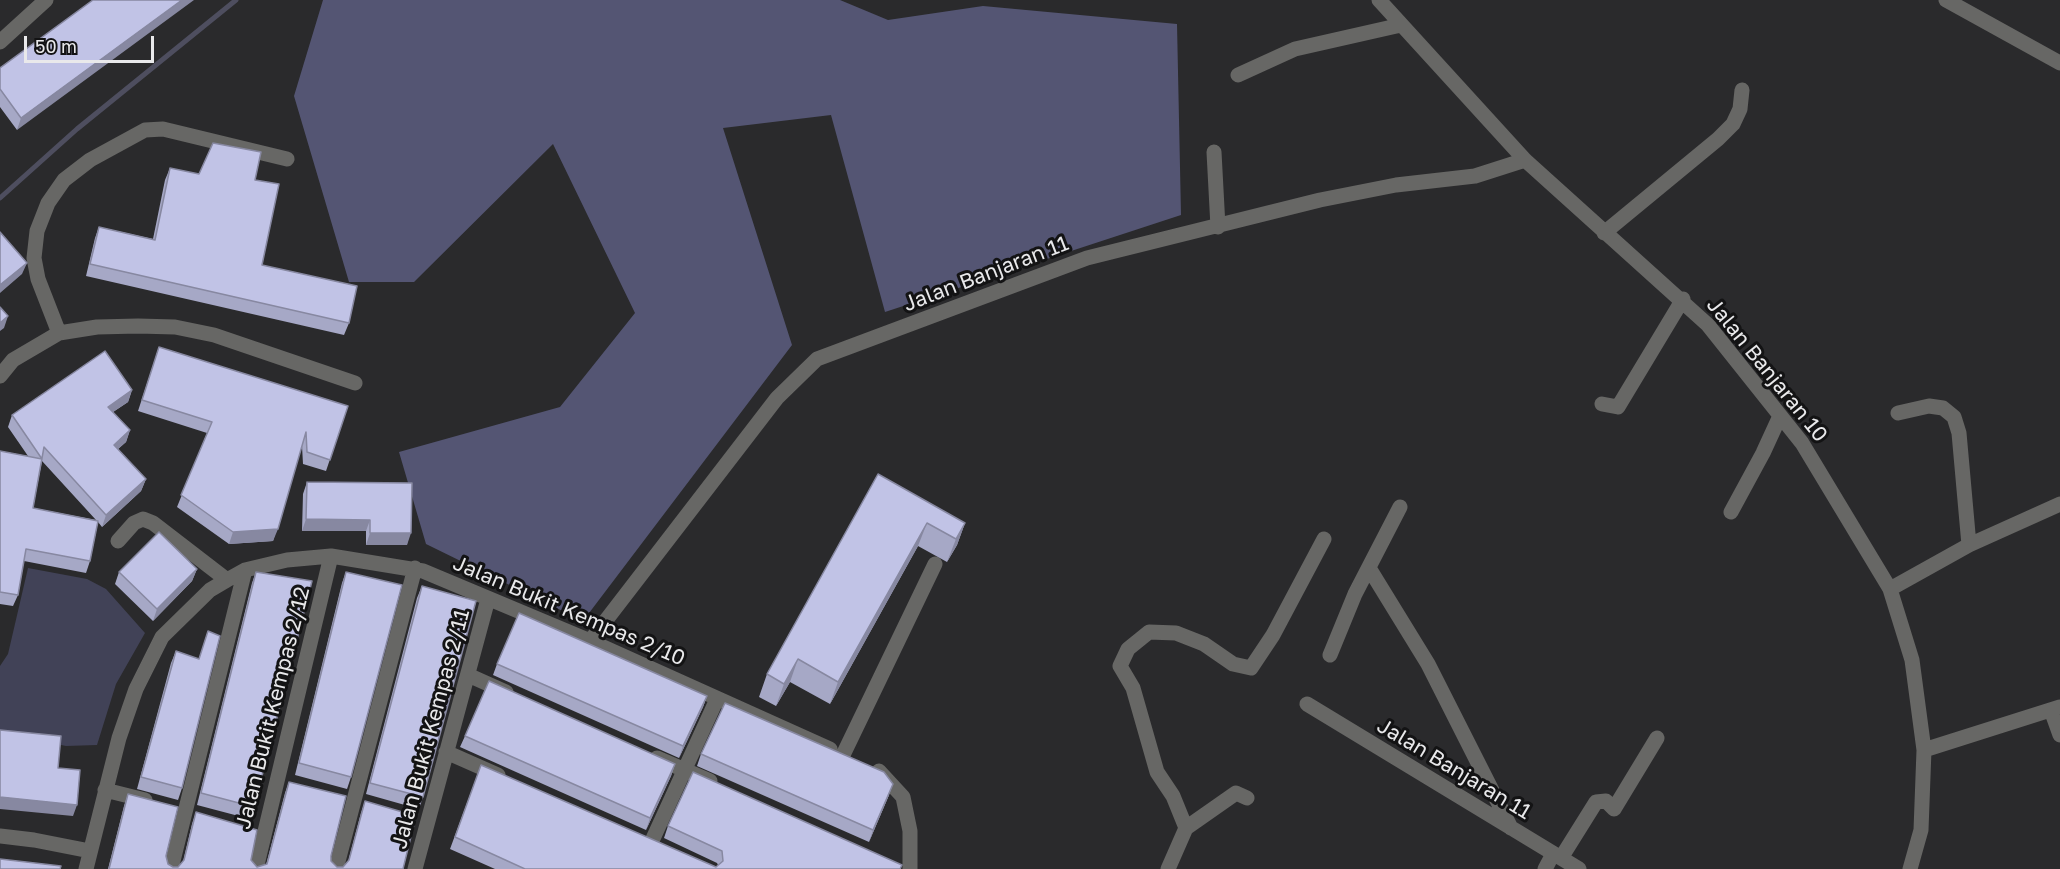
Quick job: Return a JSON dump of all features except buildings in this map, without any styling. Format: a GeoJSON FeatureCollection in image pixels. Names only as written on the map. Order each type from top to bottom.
{"type":"FeatureCollection","features":[{"type":"Feature","properties":{"kind":"street"},"geometry":{"type":"LineString","coordinates":[[0,42],[46,0]]}},
{"type":"Feature","properties":{"kind":"street","name":"Jalan Banjaran 10"},"geometry":{"type":"LineString","coordinates":[[1379,0],[1525,160],[1604,233],[1683,299],[1708,325],[1802,443],[1890,589],[1912,660],[1924,750],[1921,830],[1910,869]]}},
{"type":"Feature","properties":{"kind":"street"},"geometry":{"type":"LineString","coordinates":[[1946,0],[2060,63]]}},
{"type":"Feature","properties":{"kind":"street"},"geometry":{"type":"LineString","coordinates":[[1238,75],[1295,49],[1401,24]]}},
{"type":"Feature","properties":{"kind":"street"},"geometry":{"type":"LineString","coordinates":[[1604,233],[1718,140],[1733,124],[1740,110],[1742,90]]}},
{"type":"Feature","properties":{"kind":"street"},"geometry":{"type":"LineString","coordinates":[[59,333],[38,279],[34,258],[37,231],[48,203],[64,180],[106,150],[145,130],[163,129],[287,159]]}},
{"type":"Feature","properties":{"kind":"street"},"geometry":{"type":"LineString","coordinates":[[1214,153],[1218,227]]}},
{"type":"Feature","properties":{"kind":"street","name":"Jalan Banjaran 11"},"geometry":{"type":"LineString","coordinates":[[590,641],[777,398],[817,359],[1087,258],[1353,194],[1396,185],[1475,176],[1525,160]]}},
{"type":"Feature","properties":{"kind":"street"},"geometry":{"type":"LineString","coordinates":[[1602,405],[1618,407],[1683,299]]}},
{"type":"Feature","properties":{"kind":"street"},"geometry":{"type":"LineString","coordinates":[[0,375],[13,360],[59,333],[97,327],[175,327],[214,335],[356,383]]}},
{"type":"Feature","properties":{"kind":"street"},"geometry":{"type":"LineString","coordinates":[[1898,413],[1929,406],[1943,408],[1954,417],[1959,433],[1969,545]]}},
{"type":"Feature","properties":{"kind":"street"},"geometry":{"type":"LineString","coordinates":[[1731,512],[1764,453],[1780,416]]}},
{"type":"Feature","properties":{"kind":"street"},"geometry":{"type":"LineString","coordinates":[[1890,589],[1969,545],[2060,504]]}},
{"type":"Feature","properties":{"kind":"street"},"geometry":{"type":"LineString","coordinates":[[1330,655],[1369,568],[1400,507]]}},
{"type":"Feature","properties":{"kind":"street"},"geometry":{"type":"LineString","coordinates":[[118,542],[134,523],[142,519],[153,523],[227,580]]}},
{"type":"Feature","properties":{"kind":"street"},"geometry":{"type":"LineString","coordinates":[[1186,828],[1173,796],[1157,772],[1133,688],[1120,666],[1128,649],[1149,632],[1176,633],[1204,644],[1233,664],[1251,668],[1274,635],[1324,539]]}},
{"type":"Feature","properties":{"kind":"street","name":"Jalan Bukit Kempas 2/10"},"geometry":{"type":"LineString","coordinates":[[86,869],[105,790],[136,689],[162,637],[210,590],[245,570],[287,560],[331,556],[415,568],[590,641],[882,772],[903,797],[910,831],[904,867]]}},
{"type":"Feature","properties":{"kind":"street","name":"Jalan Bukit Kempas 2/12"},"geometry":{"type":"LineString","coordinates":[[256,869],[259,831],[284,781],[331,556]]}},
{"type":"Feature","properties":{"kind":"street"},"geometry":{"type":"LineString","coordinates":[[853,759],[935,564]]}},
{"type":"Feature","properties":{"kind":"street"},"geometry":{"type":"LineString","coordinates":[[336,869],[348,798],[415,568]]}},
{"type":"Feature","properties":{"kind":"street"},"geometry":{"type":"LineString","coordinates":[[1369,568],[1428,664],[1511,829]]}},
{"type":"Feature","properties":{"kind":"street"},"geometry":{"type":"LineString","coordinates":[[171,869],[180,809],[245,570]]}},
{"type":"Feature","properties":{"kind":"street","name":"Jalan Bukit Kempas 2/11"},"geometry":{"type":"LineString","coordinates":[[415,869],[421,819],[446,752],[488,599]]}},
{"type":"Feature","properties":{"kind":"street"},"geometry":{"type":"LineString","coordinates":[[468,675],[522,699]]}},
{"type":"Feature","properties":{"kind":"street"},"geometry":{"type":"LineString","coordinates":[[650,843],[717,699]]}},
{"type":"Feature","properties":{"kind":"street","name":"Jalan Banjaran 11"},"geometry":{"type":"LineString","coordinates":[[1307,704],[1580,869]]}},
{"type":"Feature","properties":{"kind":"street"},"geometry":{"type":"LineString","coordinates":[[1924,750],[2055,709],[2060,735]]}},
{"type":"Feature","properties":{"kind":"street"},"geometry":{"type":"LineString","coordinates":[[1545,869],[1596,802],[1606,801],[1614,808],[1657,738]]}},
{"type":"Feature","properties":{"kind":"street"},"geometry":{"type":"LineString","coordinates":[[640,751],[726,789]]}},
{"type":"Feature","properties":{"kind":"street"},"geometry":{"type":"LineString","coordinates":[[446,752],[511,781]]}},
{"type":"Feature","properties":{"kind":"street"},"geometry":{"type":"LineString","coordinates":[[105,790],[180,809]]}},
{"type":"Feature","properties":{"kind":"street"},"geometry":{"type":"LineString","coordinates":[[1168,869],[1186,828],[1236,793],[1247,798]]}},
{"type":"Feature","properties":{"kind":"street"},"geometry":{"type":"LineString","coordinates":[[348,798],[374,805]]}},
{"type":"Feature","properties":{"kind":"street"},"geometry":{"type":"LineString","coordinates":[[0,836],[90,851]]}},
{"type":"Feature","properties":{"kind":"shaded area"},"geometry":{"type":"Polygon","coordinates":[[[323,0],[840,0],[888,20],[983,6],[1177,24],[1181,215],[885,312],[831,115],[723,128],[792,345],[583,621],[426,544],[399,452],[560,407],[635,313],[553,144],[414,282],[349,282],[294,96],[323,0]]]}},
{"type":"Feature","properties":{"kind":"shaded area"},"geometry":{"type":"Polygon","coordinates":[[[28,568],[87,579],[106,589],[145,633],[116,684],[97,745],[66,746],[0,732],[0,666],[8,654],[28,568]]]}},
{"type":"Feature","properties":{"kind":"waterway"},"geometry":{"type":"LineString","coordinates":[[0,198],[77,129],[236,0]]}}]}
